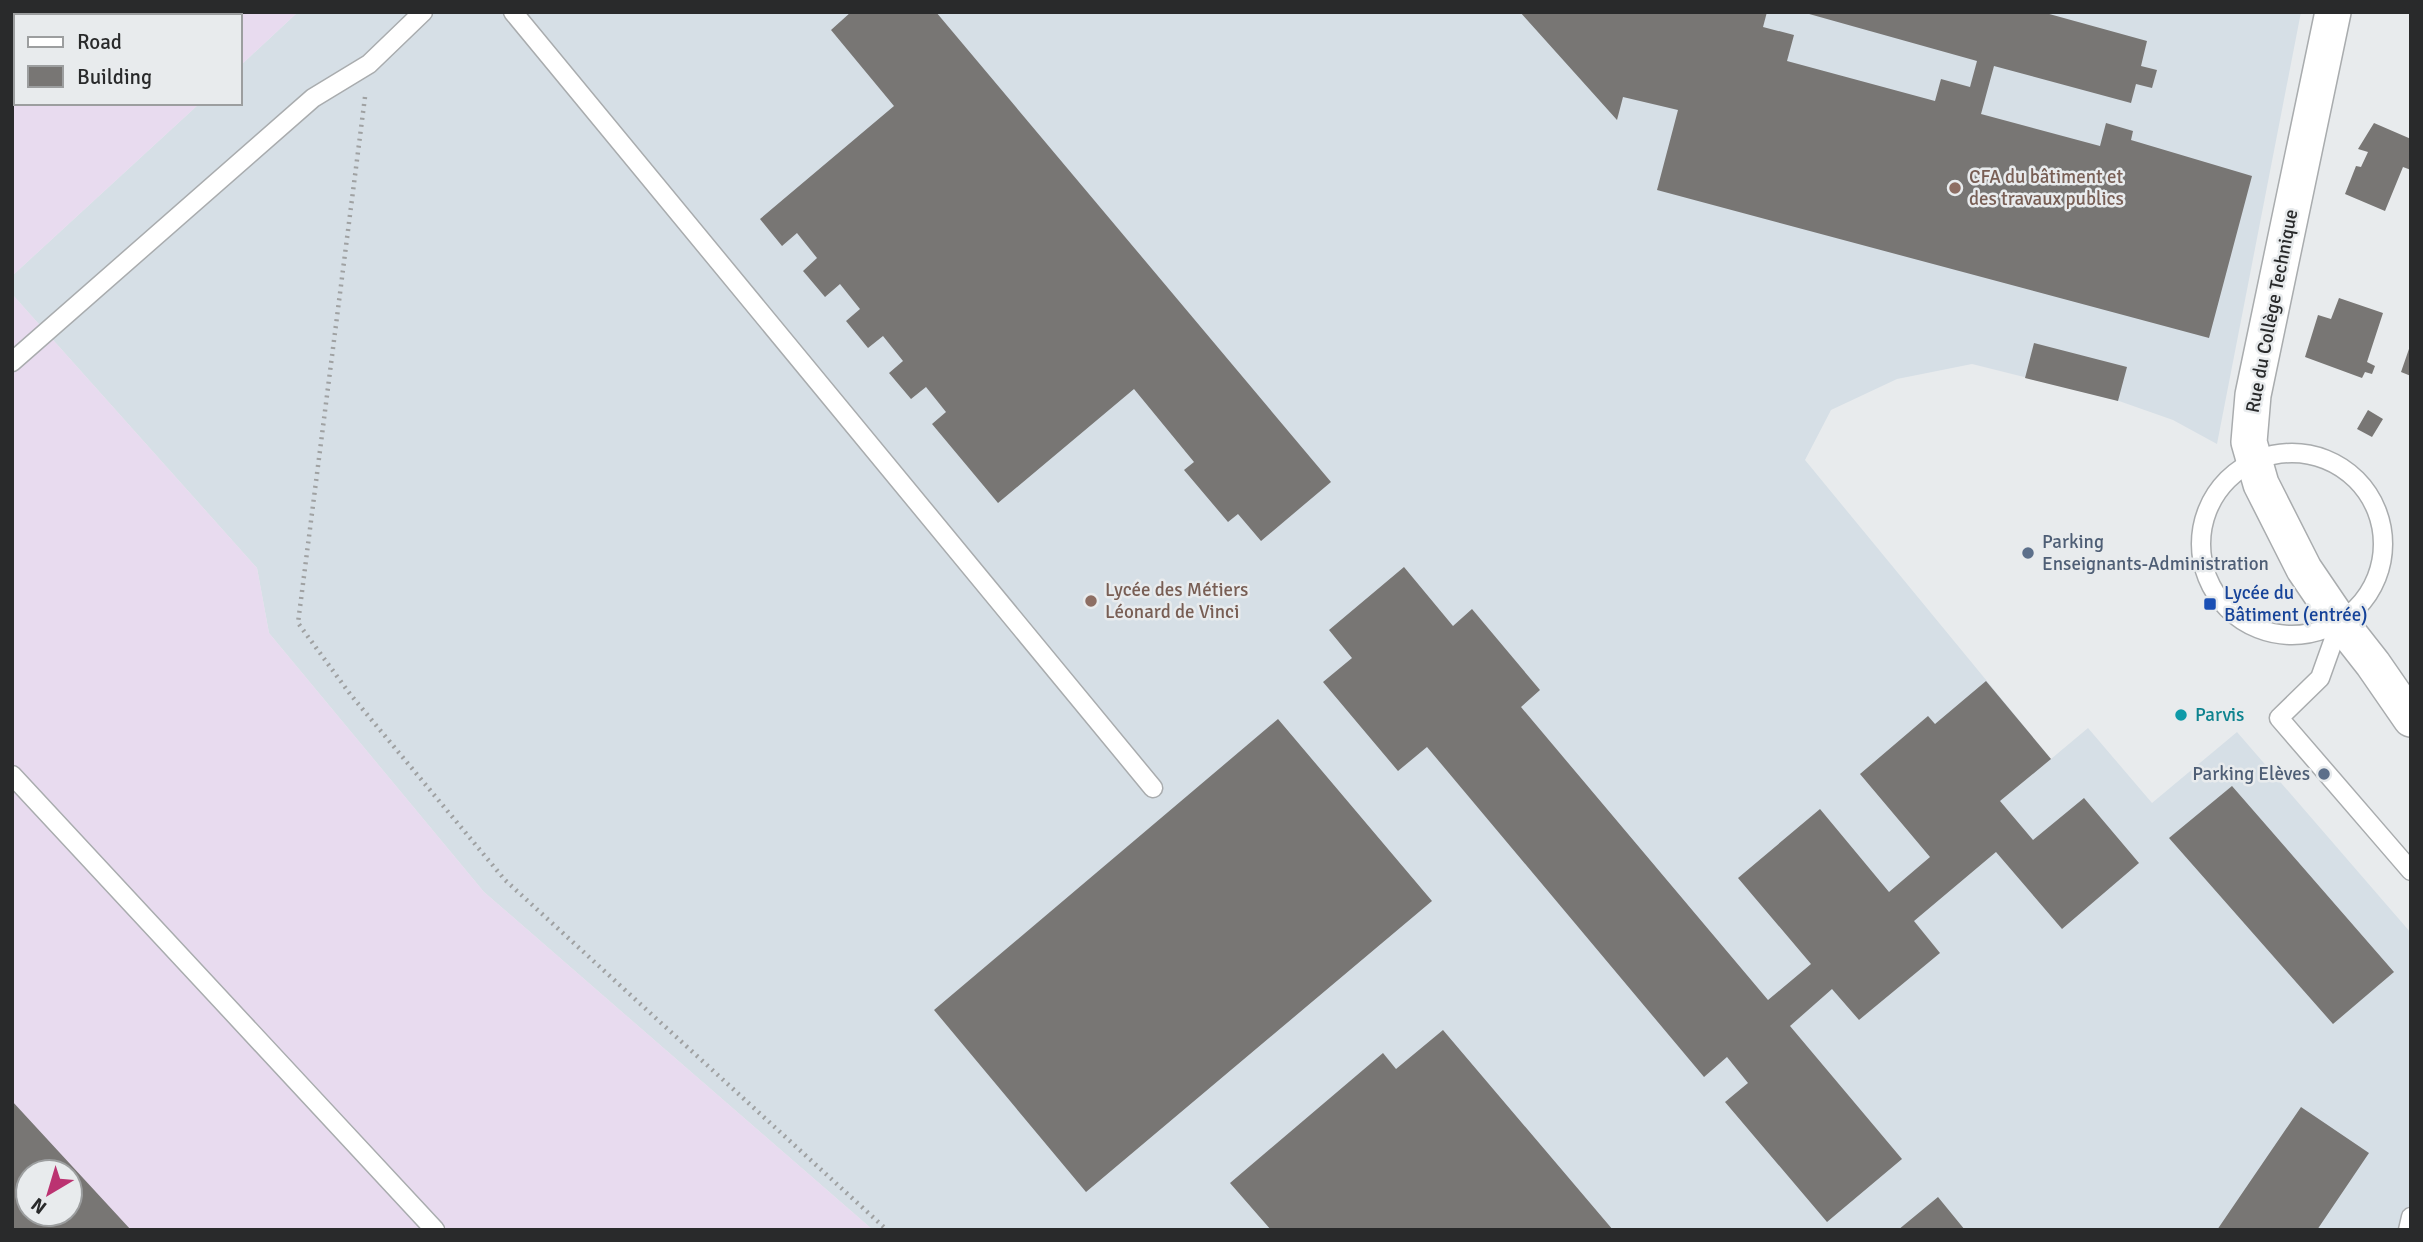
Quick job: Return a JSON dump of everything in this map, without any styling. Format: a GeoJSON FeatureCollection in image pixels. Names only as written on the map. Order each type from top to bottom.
{"type":"FeatureCollection","features":[{"type":"Feature","properties":{"kind":"street","name":"Rue du Collège Technique"},"geometry":{"type":"LineString","coordinates":[[2333,12],[2253,395],[2249,442],[2261,484],[2304,569],[2411,719]]}},
{"type":"Feature","properties":{"kind":"street"},"geometry":{"type":"LineString","coordinates":[[2373,664],[2411,678]]}},
{"type":"Feature","properties":{"kind":"lane"},"geometry":{"type":"LineString","coordinates":[[12,362],[313,98],[369,64],[424,12]]}},
{"type":"Feature","properties":{"kind":"lane"},"geometry":{"type":"LineString","coordinates":[[513,12],[1153,788]]}},
{"type":"Feature","properties":{"kind":"lane"},"geometry":{"type":"LineString","coordinates":[[2281,454],[2309,454],[2335,463],[2357,480],[2373,502],[2382,528],[2383,542],[2383,555],[2376,582],[2361,605],[2340,622],[2313,633],[2284,635],[2256,628],[2232,612],[2213,590],[2203,563],[2201,535],[2208,507],[2225,482],[2255,460],[2281,454]]}},
{"type":"Feature","properties":{"kind":"lane"},"geometry":{"type":"LineString","coordinates":[[2340,622],[2320,678],[2279,718],[2411,872]]}},
{"type":"Feature","properties":{"kind":"lane"},"geometry":{"type":"LineString","coordinates":[[12,775],[435,1230]]}},
{"type":"Feature","properties":{"kind":"lane"},"geometry":{"type":"LineString","coordinates":[[2408,1230],[2411,1217]]}},
{"type":"Feature","properties":{"kind":"path"},"geometry":{"type":"LineString","coordinates":[[369,64],[298,623],[350,694],[505,880],[887,1230]]}},
{"type":"Feature","properties":{"kind":"shaded area"},"geometry":{"type":"Polygon","coordinates":[[[12,12],[298,12],[242,64],[242,14],[14,14],[14,105],[198,105],[12,276],[12,12]]]}},
{"type":"Feature","properties":{"kind":"shaded area","name":"Lycée des Métiers Léonard de Vinci"},"geometry":{"type":"Polygon","coordinates":[[[298,12],[2301,12],[2217,444],[2173,420],[2119,401],[1972,364],[1897,379],[1831,410],[1805,460],[2051,759],[2088,728],[2152,803],[2237,732],[2411,933],[2411,1230],[873,1230],[484,892],[269,633],[257,568],[12,294],[12,276],[198,105],[242,105],[242,64],[298,12]]]}},
{"type":"Feature","properties":{"kind":"shaded area"},"geometry":{"type":"Polygon","coordinates":[[[12,294],[257,568],[269,633],[484,892],[873,1230],[12,1230],[12,294]]]}},
{"type":"Feature","properties":{"kind":"building"},"geometry":{"type":"Polygon","coordinates":[[[851,12],[936,12],[1331,482],[1261,541],[1238,514],[1228,522],[1184,470],[1194,462],[1134,389],[998,503],[932,424],[946,412],[926,387],[911,399],[889,373],[903,361],[883,336],[868,348],[846,321],[860,309],[840,284],[825,297],[803,271],[817,258],[797,233],[782,246],[760,219],[894,106],[831,30],[851,12]]]}},
{"type":"Feature","properties":{"kind":"building"},"geometry":{"type":"Polygon","coordinates":[[[1520,12],[1767,12],[1763,27],[1794,35],[1787,61],[1935,101],[1941,79],[1970,87],[1977,61],[1802,12],[2042,12],[2147,41],[2141,66],[2157,70],[2152,88],[2136,84],[2131,103],[1994,66],[1981,114],[2100,146],[2106,123],[2133,131],[2131,140],[2252,176],[2209,338],[1657,190],[1678,110],[1623,97],[1617,120],[1520,12]]]}},
{"type":"Feature","properties":{"kind":"building"},"geometry":{"type":"Polygon","coordinates":[[[2374,123],[2411,139],[2411,170],[2403,167],[2385,211],[2345,194],[2356,166],[2361,167],[2368,152],[2358,149],[2374,123]]]}},
{"type":"Feature","properties":{"kind":"building"},"geometry":{"type":"Polygon","coordinates":[[[2339,298],[2383,313],[2367,362],[2375,366],[2372,374],[2365,372],[2362,378],[2305,357],[2318,315],[2331,319],[2339,298]]]}},
{"type":"Feature","properties":{"kind":"building"},"geometry":{"type":"Polygon","coordinates":[[[2034,343],[2127,367],[2118,401],[2025,378],[2034,343]]]}},
{"type":"Feature","properties":{"kind":"building"},"geometry":{"type":"Polygon","coordinates":[[[2411,346],[2411,376],[2401,372],[2411,346]]]}},
{"type":"Feature","properties":{"kind":"building"},"geometry":{"type":"Polygon","coordinates":[[[2368,410],[2383,419],[2372,437],[2357,429],[2368,410]]]}},
{"type":"Feature","properties":{"kind":"building"},"geometry":{"type":"Polygon","coordinates":[[[1404,567],[1453,626],[1472,609],[1540,690],[1521,707],[1768,1000],[1811,964],[1738,878],[1820,809],[1889,892],[1930,857],[1860,774],[1928,716],[1935,724],[1986,681],[2051,759],[2000,801],[2033,840],[2084,798],[2139,863],[2062,929],[1996,852],[1914,921],[1940,953],[1859,1020],[1832,989],[1790,1026],[1902,1159],[1827,1222],[1725,1102],[1748,1083],[1727,1057],[1704,1077],[1427,747],[1398,771],[1323,682],[1352,658],[1329,630],[1404,567]]]}},
{"type":"Feature","properties":{"kind":"building"},"geometry":{"type":"Polygon","coordinates":[[[1278,719],[1432,901],[1086,1192],[934,1010],[1278,719]]]}},
{"type":"Feature","properties":{"kind":"building"},"geometry":{"type":"Polygon","coordinates":[[[2232,786],[2394,972],[2333,1024],[2169,838],[2232,786]]]}},
{"type":"Feature","properties":{"kind":"building"},"geometry":{"type":"Polygon","coordinates":[[[1443,1030],[1613,1230],[1271,1230],[1230,1183],[1383,1053],[1396,1069],[1443,1030]]]}},
{"type":"Feature","properties":{"kind":"building"},"geometry":{"type":"Polygon","coordinates":[[[12,1101],[65,1158],[14,1158],[14,1228],[84,1228],[84,1179],[131,1230],[12,1230],[12,1101]]]}},
{"type":"Feature","properties":{"kind":"building"},"geometry":{"type":"Polygon","coordinates":[[[2301,1107],[2369,1153],[2317,1230],[2217,1230],[2301,1107]]]}},
{"type":"Feature","properties":{"kind":"building"},"geometry":{"type":"Polygon","coordinates":[[[1938,1197],[1965,1230],[1898,1230],[1938,1197]]]}},
{"type":"Feature","properties":{"kind":"place","name":"CFA du bâtiment et des travaux publics"},"geometry":{"type":"Point","coordinates":[1955,188]}},
{"type":"Feature","properties":{"kind":"place","name":"Parking Enseignants-Administration"},"geometry":{"type":"Point","coordinates":[2028,553]}},
{"type":"Feature","properties":{"kind":"place","name":"Lycée des Métiers Léonard de Vinci"},"geometry":{"type":"Point","coordinates":[1091,601]}},
{"type":"Feature","properties":{"kind":"place","name":"Lycée du Bâtiment (entrée)"},"geometry":{"type":"Point","coordinates":[2210,604]}},
{"type":"Feature","properties":{"kind":"place","name":"Parvis"},"geometry":{"type":"Point","coordinates":[2181,715]}},
{"type":"Feature","properties":{"kind":"place","name":"Parking Elèves"},"geometry":{"type":"Point","coordinates":[2324,774]}}]}
